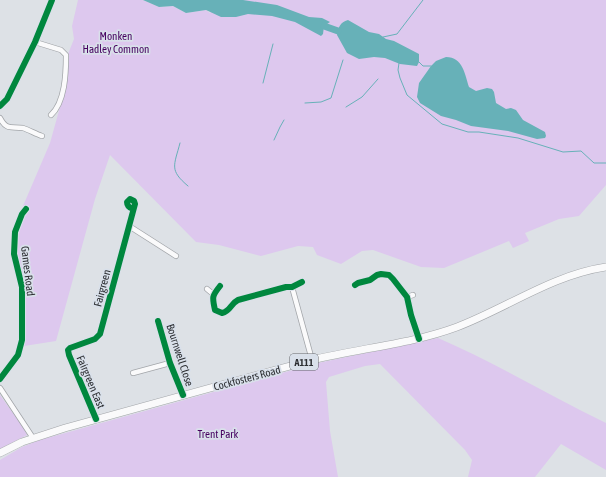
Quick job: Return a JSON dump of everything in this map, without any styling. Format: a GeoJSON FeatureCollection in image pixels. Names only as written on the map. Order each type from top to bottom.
{"type":"FeatureCollection","features":[{"type":"Feature","properties":{"kind":"main road","name":"Cockfosters Road"},"geometry":{"type":"LineString","coordinates":[[0,453],[33,438],[183,395],[312,360],[438,333],[468,322],[569,276],[606,267]]}},
{"type":"Feature","properties":{"kind":"street"},"geometry":{"type":"LineString","coordinates":[[0,106],[6,99],[35,42],[52,0]]}},
{"type":"Feature","properties":{"kind":"street"},"geometry":{"type":"LineString","coordinates":[[35,42],[61,50],[66,55],[61,100],[57,110],[51,115]]}},
{"type":"Feature","properties":{"kind":"street"},"geometry":{"type":"LineString","coordinates":[[0,118],[2,123],[9,128],[24,128],[42,136]]}},
{"type":"Feature","properties":{"kind":"street","name":"Games Road"},"geometry":{"type":"LineString","coordinates":[[0,379],[18,355],[22,340],[22,287],[14,254],[15,232],[22,214],[26,209]]}},
{"type":"Feature","properties":{"kind":"street","name":"Fairgreen"},"geometry":{"type":"LineString","coordinates":[[68,353],[70,348],[95,339],[100,334],[133,209]]}},
{"type":"Feature","properties":{"kind":"street"},"geometry":{"type":"LineString","coordinates":[[129,226],[176,256]]}},
{"type":"Feature","properties":{"kind":"street"},"geometry":{"type":"LineString","coordinates":[[355,285],[358,282],[370,280],[377,275],[385,274],[393,279],[407,297],[412,320],[419,338]]}},
{"type":"Feature","properties":{"kind":"street"},"geometry":{"type":"LineString","coordinates":[[220,286],[213,294],[213,301],[215,310],[222,313],[229,311],[234,302],[238,300],[286,287],[292,288],[302,282]]}},
{"type":"Feature","properties":{"kind":"street"},"geometry":{"type":"LineString","coordinates":[[292,288],[312,360]]}},
{"type":"Feature","properties":{"kind":"street"},"geometry":{"type":"LineString","coordinates":[[207,290],[213,294]]}},
{"type":"Feature","properties":{"kind":"street"},"geometry":{"type":"LineString","coordinates":[[407,297],[413,295]]}},
{"type":"Feature","properties":{"kind":"street","name":"Bournwell Close"},"geometry":{"type":"LineString","coordinates":[[158,321],[170,363],[183,395]]}},
{"type":"Feature","properties":{"kind":"street","name":"Fairgreen East"},"geometry":{"type":"LineString","coordinates":[[68,353],[96,419]]}},
{"type":"Feature","properties":{"kind":"street"},"geometry":{"type":"LineString","coordinates":[[133,373],[170,363]]}},
{"type":"Feature","properties":{"kind":"street"},"geometry":{"type":"LineString","coordinates":[[0,388],[33,438]]}},
{"type":"Feature","properties":{"kind":"green space","name":"Monken Hadley Common"},"geometry":{"type":"Polygon","coordinates":[[[78,0],[143,0],[159,7],[173,6],[186,13],[206,10],[210,13],[217,0],[606,0],[606,185],[579,216],[559,219],[525,233],[529,241],[513,248],[509,241],[444,268],[421,267],[373,250],[362,251],[341,264],[317,255],[313,247],[298,246],[261,256],[219,245],[196,242],[110,155],[95,199],[56,341],[24,346],[23,287],[15,253],[16,232],[28,209],[23,206],[50,143],[65,89],[68,54],[74,39],[72,26],[78,0]]]}},
{"type":"Feature","properties":{"kind":"green space","name":"Trent Park"},"geometry":{"type":"Polygon","coordinates":[[[438,338],[481,358],[606,423],[606,470],[561,444],[535,477],[468,477],[472,460],[465,450],[380,364],[365,366],[329,377],[326,382],[330,431],[338,477],[0,477],[0,460],[22,447],[40,440],[318,363],[438,338]]]}},
{"type":"Feature","properties":{"kind":"green space"},"geometry":{"type":"Polygon","coordinates":[[[0,395],[27,435],[0,449],[0,395]]]}},
{"type":"Feature","properties":{"kind":"water"},"geometry":{"type":"Polygon","coordinates":[[[143,0],[243,0],[277,5],[309,17],[322,18],[330,22],[324,26],[323,34],[321,36],[295,22],[272,16],[248,14],[236,17],[221,17],[206,10],[186,13],[173,6],[159,7],[143,0]]]}},
{"type":"Feature","properties":{"kind":"water"},"geometry":{"type":"Polygon","coordinates":[[[348,20],[369,32],[379,34],[386,39],[394,41],[419,54],[419,62],[417,66],[400,64],[385,58],[374,57],[359,59],[347,53],[337,35],[340,26],[343,22],[348,20]]]}},
{"type":"Feature","properties":{"kind":"water"},"geometry":{"type":"Polygon","coordinates":[[[446,57],[452,58],[460,63],[469,87],[476,91],[487,88],[492,89],[496,103],[506,109],[511,108],[516,110],[523,120],[545,132],[545,138],[537,139],[508,131],[471,126],[441,116],[420,103],[417,97],[419,83],[436,61],[446,57]]]}},
{"type":"Feature","properties":{"kind":"waterway"},"geometry":{"type":"LineString","coordinates":[[383,37],[397,34],[423,0]]}},
{"type":"Feature","properties":{"kind":"waterway"},"geometry":{"type":"LineString","coordinates":[[324,26],[338,31]]}},
{"type":"Feature","properties":{"kind":"waterway"},"geometry":{"type":"LineString","coordinates":[[263,83],[273,44]]}},
{"type":"Feature","properties":{"kind":"waterway"},"geometry":{"type":"LineString","coordinates":[[305,103],[321,102],[331,98],[343,60]]}},
{"type":"Feature","properties":{"kind":"waterway"},"geometry":{"type":"LineString","coordinates":[[419,62],[423,66],[431,66]]}},
{"type":"Feature","properties":{"kind":"waterway"},"geometry":{"type":"LineString","coordinates":[[399,63],[398,70],[407,95],[442,124],[468,132],[479,132],[518,138],[563,152],[581,151],[594,163],[606,163]]}},
{"type":"Feature","properties":{"kind":"waterway"},"geometry":{"type":"LineString","coordinates":[[346,107],[362,97],[378,79]]}},
{"type":"Feature","properties":{"kind":"waterway"},"geometry":{"type":"LineString","coordinates":[[274,140],[284,120]]}},
{"type":"Feature","properties":{"kind":"waterway"},"geometry":{"type":"LineString","coordinates":[[180,143],[175,167],[178,176],[188,186]]}},
{"type":"Feature","properties":{"kind":"cycle path"},"geometry":{"type":"LineString","coordinates":[[0,106],[7,99],[35,42],[52,0]]}},
{"type":"Feature","properties":{"kind":"cycle path"},"geometry":{"type":"LineString","coordinates":[[96,419],[68,350],[95,339],[100,334],[135,204],[134,201],[130,199],[127,203],[129,207],[133,209]]}},
{"type":"Feature","properties":{"kind":"cycle path"},"geometry":{"type":"LineString","coordinates":[[0,379],[18,355],[22,340],[22,287],[14,254],[15,232],[22,214],[26,209]]}},
{"type":"Feature","properties":{"kind":"cycle path"},"geometry":{"type":"LineString","coordinates":[[355,285],[370,280],[377,275],[389,275],[407,297],[419,339]]}},
{"type":"Feature","properties":{"kind":"cycle path"},"geometry":{"type":"LineString","coordinates":[[220,286],[213,299],[215,310],[222,313],[227,311],[233,303],[238,300],[286,287],[292,287],[302,282]]}},
{"type":"Feature","properties":{"kind":"cycle path"},"geometry":{"type":"LineString","coordinates":[[158,321],[170,363],[183,395]]}}]}
